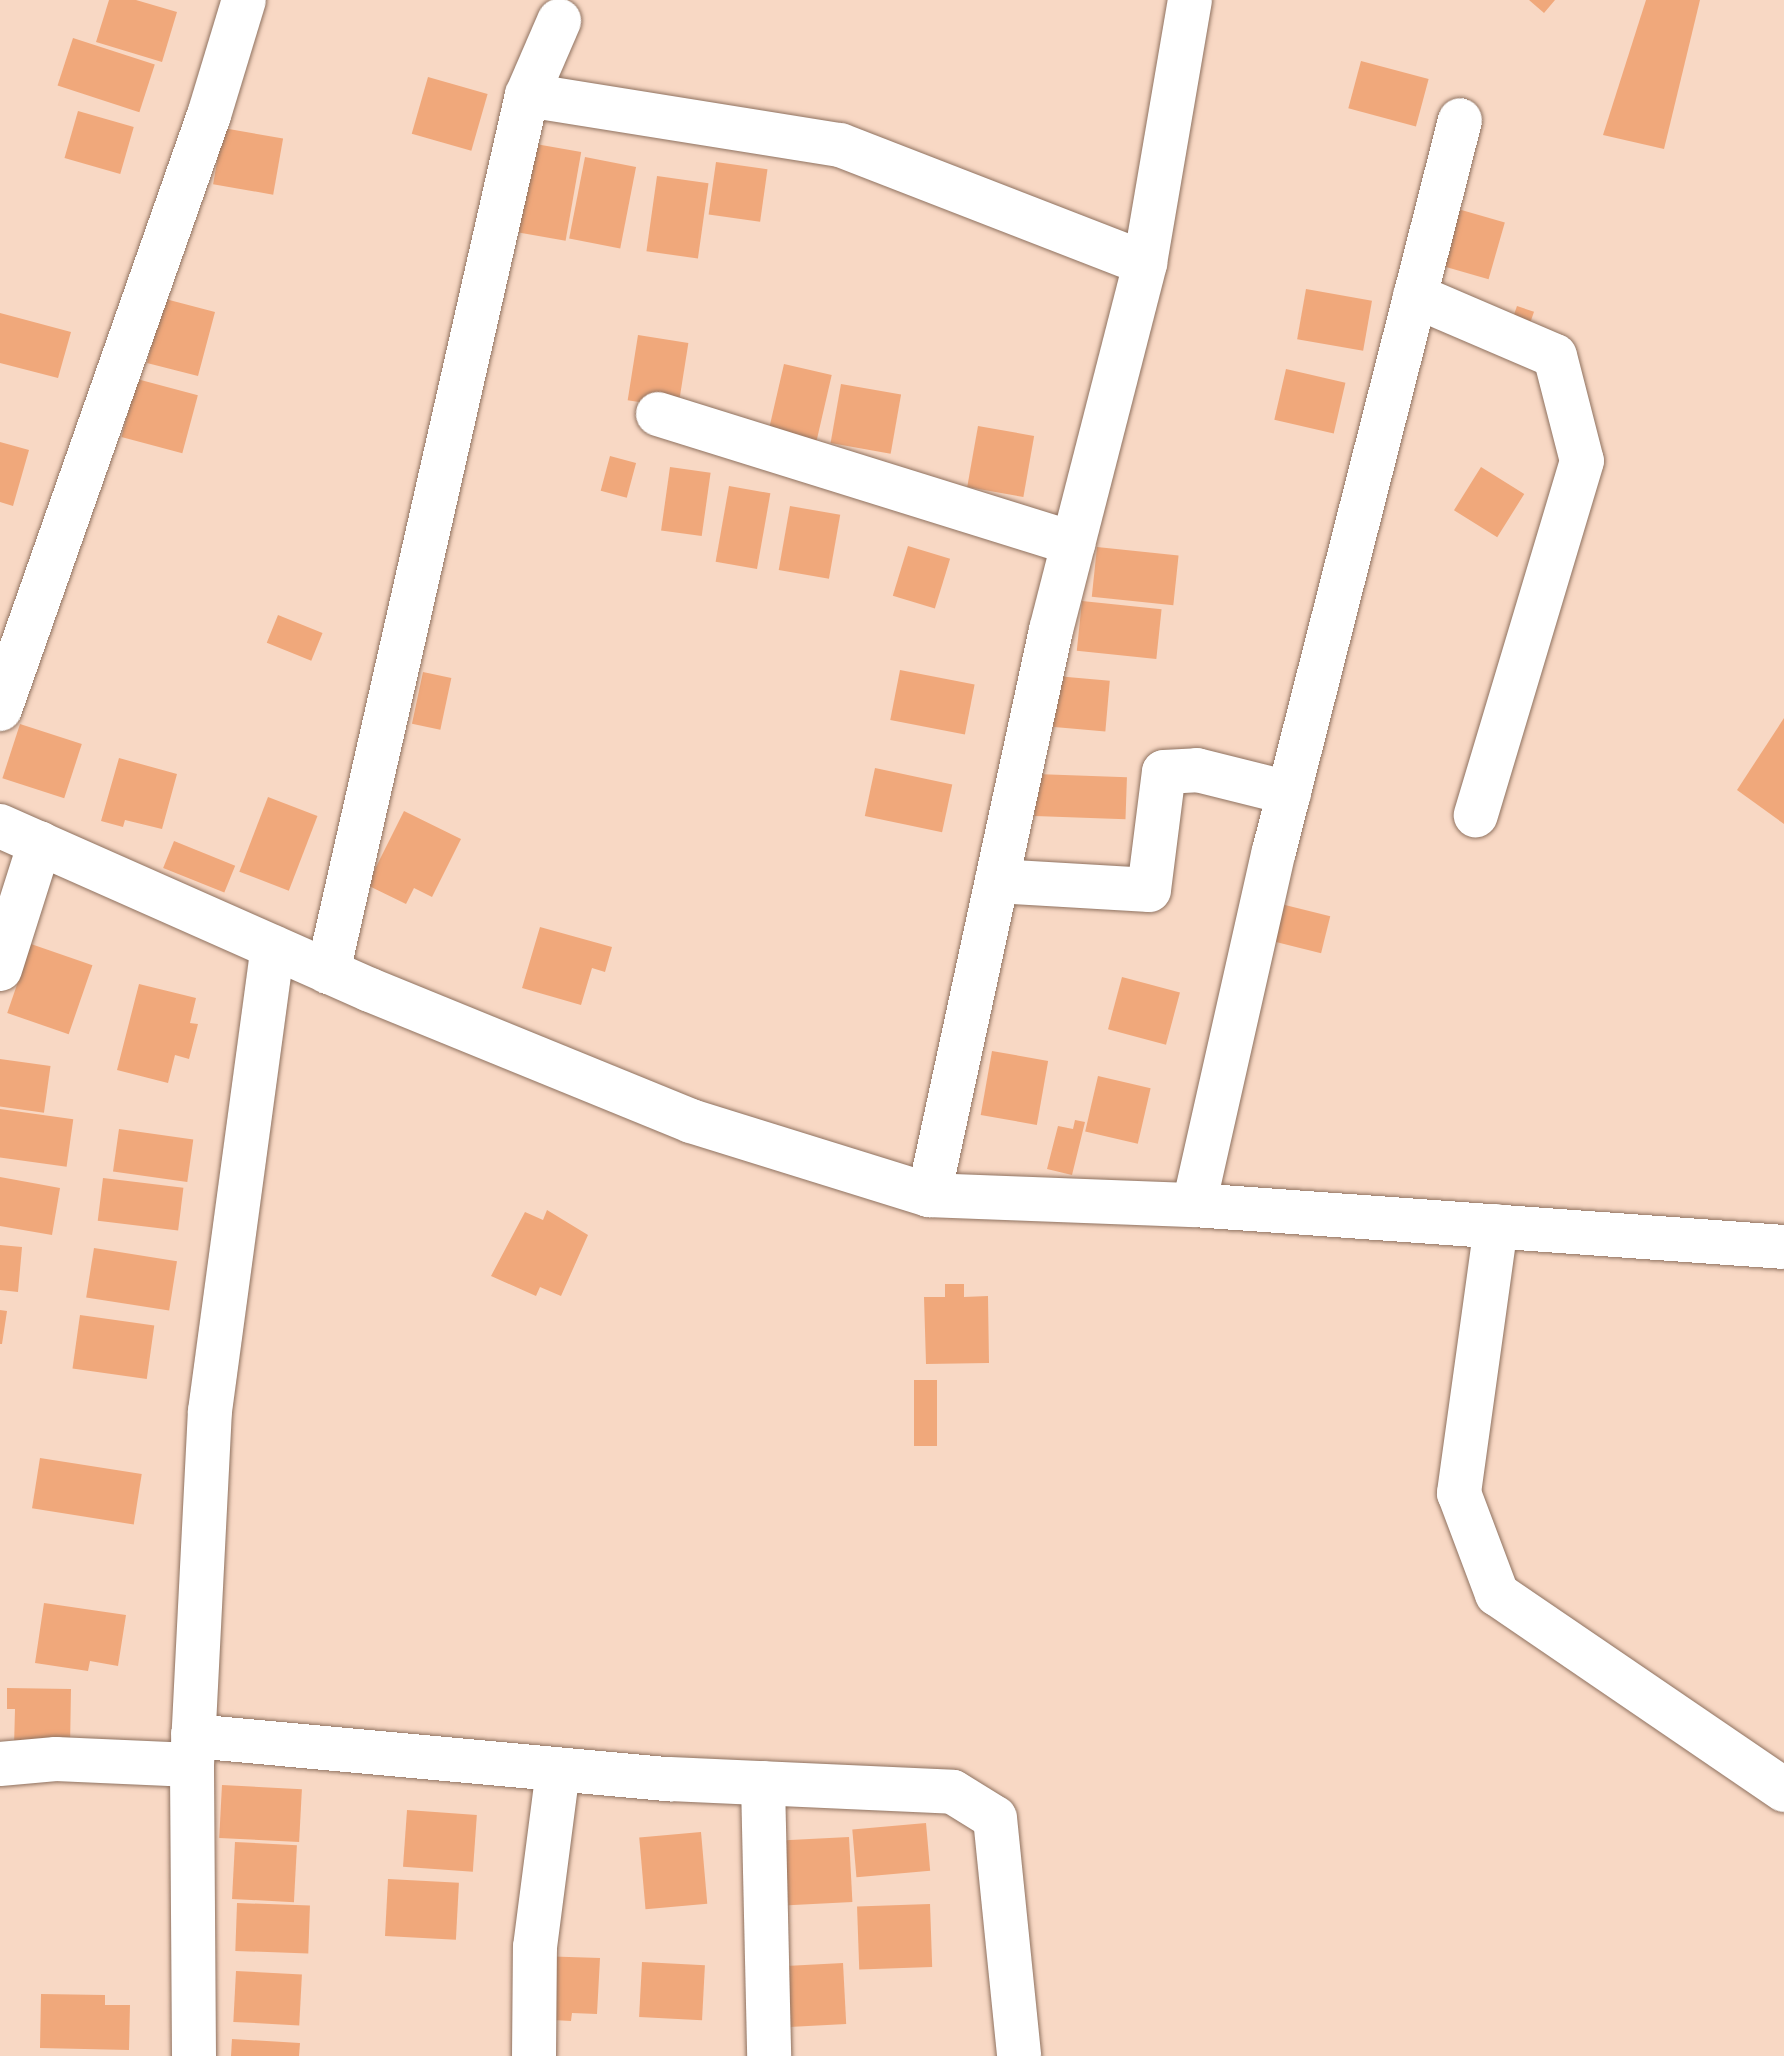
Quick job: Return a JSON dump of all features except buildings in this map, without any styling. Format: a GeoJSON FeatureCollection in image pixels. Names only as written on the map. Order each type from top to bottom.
{"type":"FeatureCollection","features":[{"type":"Feature","properties":{"kind":"street"},"geometry":{"type":"LineString","coordinates":[[0,709],[209,115],[244,0]]}},
{"type":"Feature","properties":{"kind":"street"},"geometry":{"type":"LineString","coordinates":[[929,1195],[1073,543],[1145,263],[1190,0]]}},
{"type":"Feature","properties":{"kind":"street"},"geometry":{"type":"LineString","coordinates":[[328,972],[527,95],[559,21]]}},
{"type":"Feature","properties":{"kind":"street"},"geometry":{"type":"LineString","coordinates":[[527,95],[840,145],[1145,263]]}},
{"type":"Feature","properties":{"kind":"street"},"geometry":{"type":"LineString","coordinates":[[1194,1205],[1289,793],[1460,120]]}},
{"type":"Feature","properties":{"kind":"street"},"geometry":{"type":"LineString","coordinates":[[1415,296],[1555,356],[1582,461],[1476,815]]}},
{"type":"Feature","properties":{"kind":"street"},"geometry":{"type":"LineString","coordinates":[[658,414],[1073,543]]}},
{"type":"Feature","properties":{"kind":"street"},"geometry":{"type":"LineString","coordinates":[[997,881],[1149,890],[1164,772],[1197,770],[1289,793]]}},
{"type":"Feature","properties":{"kind":"street"},"geometry":{"type":"LineString","coordinates":[[0,826],[328,972],[691,1121],[929,1195],[1194,1205],[1784,1247]]}},
{"type":"Feature","properties":{"kind":"street"},"geometry":{"type":"LineString","coordinates":[[0,969],[40,843]]}},
{"type":"Feature","properties":{"kind":"street"},"geometry":{"type":"LineString","coordinates":[[194,2056],[192,1750],[210,1411],[273,947]]}},
{"type":"Feature","properties":{"kind":"street"},"geometry":{"type":"LineString","coordinates":[[1496,1226],[1459,1493],[1497,1594],[1784,1790]]}},
{"type":"Feature","properties":{"kind":"street"},"geometry":{"type":"LineString","coordinates":[[0,1764],[192,1750],[953,1792],[995,1818],[1019,2056]]}},
{"type":"Feature","properties":{"kind":"street"},"geometry":{"type":"LineString","coordinates":[[534,2056],[535,1947],[558,1769]]}},
{"type":"Feature","properties":{"kind":"street"},"geometry":{"type":"LineString","coordinates":[[763,1783],[769,2056]]}}]}
